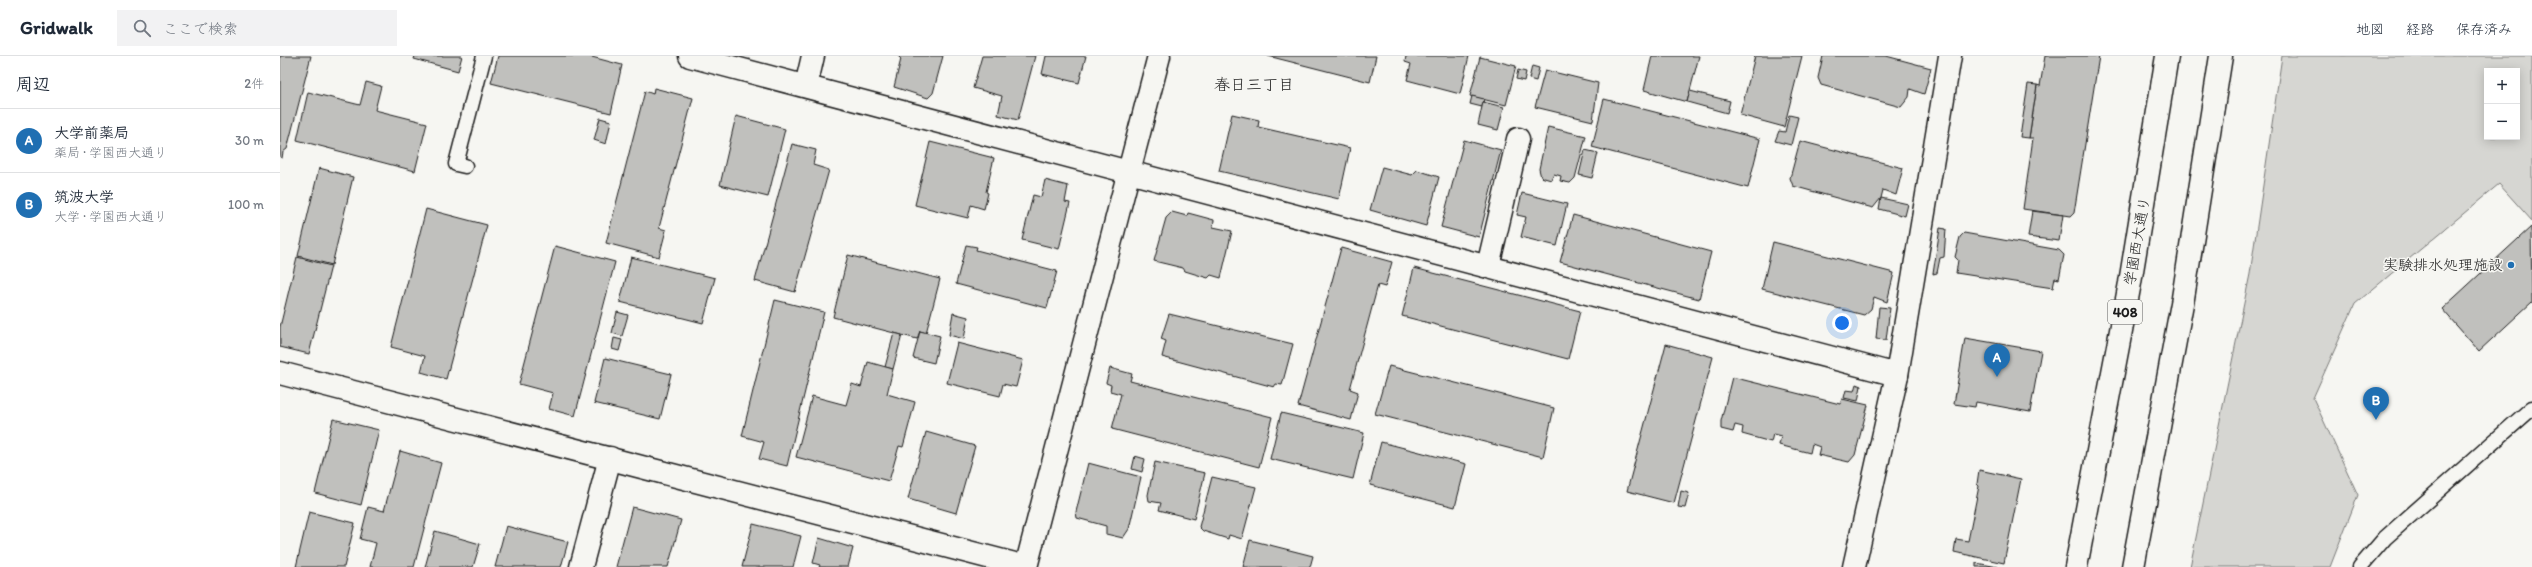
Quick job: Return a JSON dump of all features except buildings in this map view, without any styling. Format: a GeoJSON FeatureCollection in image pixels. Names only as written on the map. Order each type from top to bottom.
{"type":"FeatureCollection","features":[{"type":"Feature","properties":{"kind":"main road"},"geometry":{"type":"LineString","coordinates":[[690,56],[1897,375]]}},
{"type":"Feature","properties":{"kind":"main road"},"geometry":{"type":"LineString","coordinates":[[806,86],[813,56]]}},
{"type":"Feature","properties":{"kind":"main road"},"geometry":{"type":"LineString","coordinates":[[280,373],[1027,567],[1159,56]]}},
{"type":"Feature","properties":{"kind":"main road"},"geometry":{"type":"LineString","coordinates":[[1854,567],[1897,375],[1950,56]]}},
{"type":"Feature","properties":{"kind":"main road","name":"学園西大通り"},"geometry":{"type":"LineString","coordinates":[[2076,567],[2130,283],[2167,56]]}},
{"type":"Feature","properties":{"kind":"main road"},"geometry":{"type":"LineString","coordinates":[[2133,567],[2183,298],[2221,56]]}},
{"type":"Feature","properties":{"kind":"main road"},"geometry":{"type":"LineString","coordinates":[[1488,266],[1518,139]]}},
{"type":"Feature","properties":{"kind":"main road"},"geometry":{"type":"LineString","coordinates":[[581,567],[610,458]]}},
{"type":"Feature","properties":{"kind":"lane"},"geometry":{"type":"LineString","coordinates":[[465,166],[456,164],[484,56]]}},
{"type":"Feature","properties":{"kind":"lane"},"geometry":{"type":"LineString","coordinates":[[2360,567],[2385,538],[2532,408]]}},
{"type":"Feature","properties":{"kind":"shaded area"},"geometry":{"type":"Polygon","coordinates":[[[2282,56],[2532,56],[2532,221],[2499,184],[2355,304],[2313,398],[2358,495],[2330,567],[2190,567],[2250,274],[2282,56]]]}},
{"type":"Feature","properties":{"kind":"place","name":"実験排水処理施設"},"geometry":{"type":"Point","coordinates":[2511,265]}},
{"type":"Feature","properties":{"kind":"place","name":"大学前薬局"},"geometry":{"type":"Point","coordinates":[1997,377]}},
{"type":"Feature","properties":{"kind":"place","name":"筑波大学"},"geometry":{"type":"Point","coordinates":[2376,420]}},
{"type":"Feature","properties":{"kind":"district","name":"春日三丁目"},"geometry":{"type":"Point","coordinates":[1254,84]}}]}
